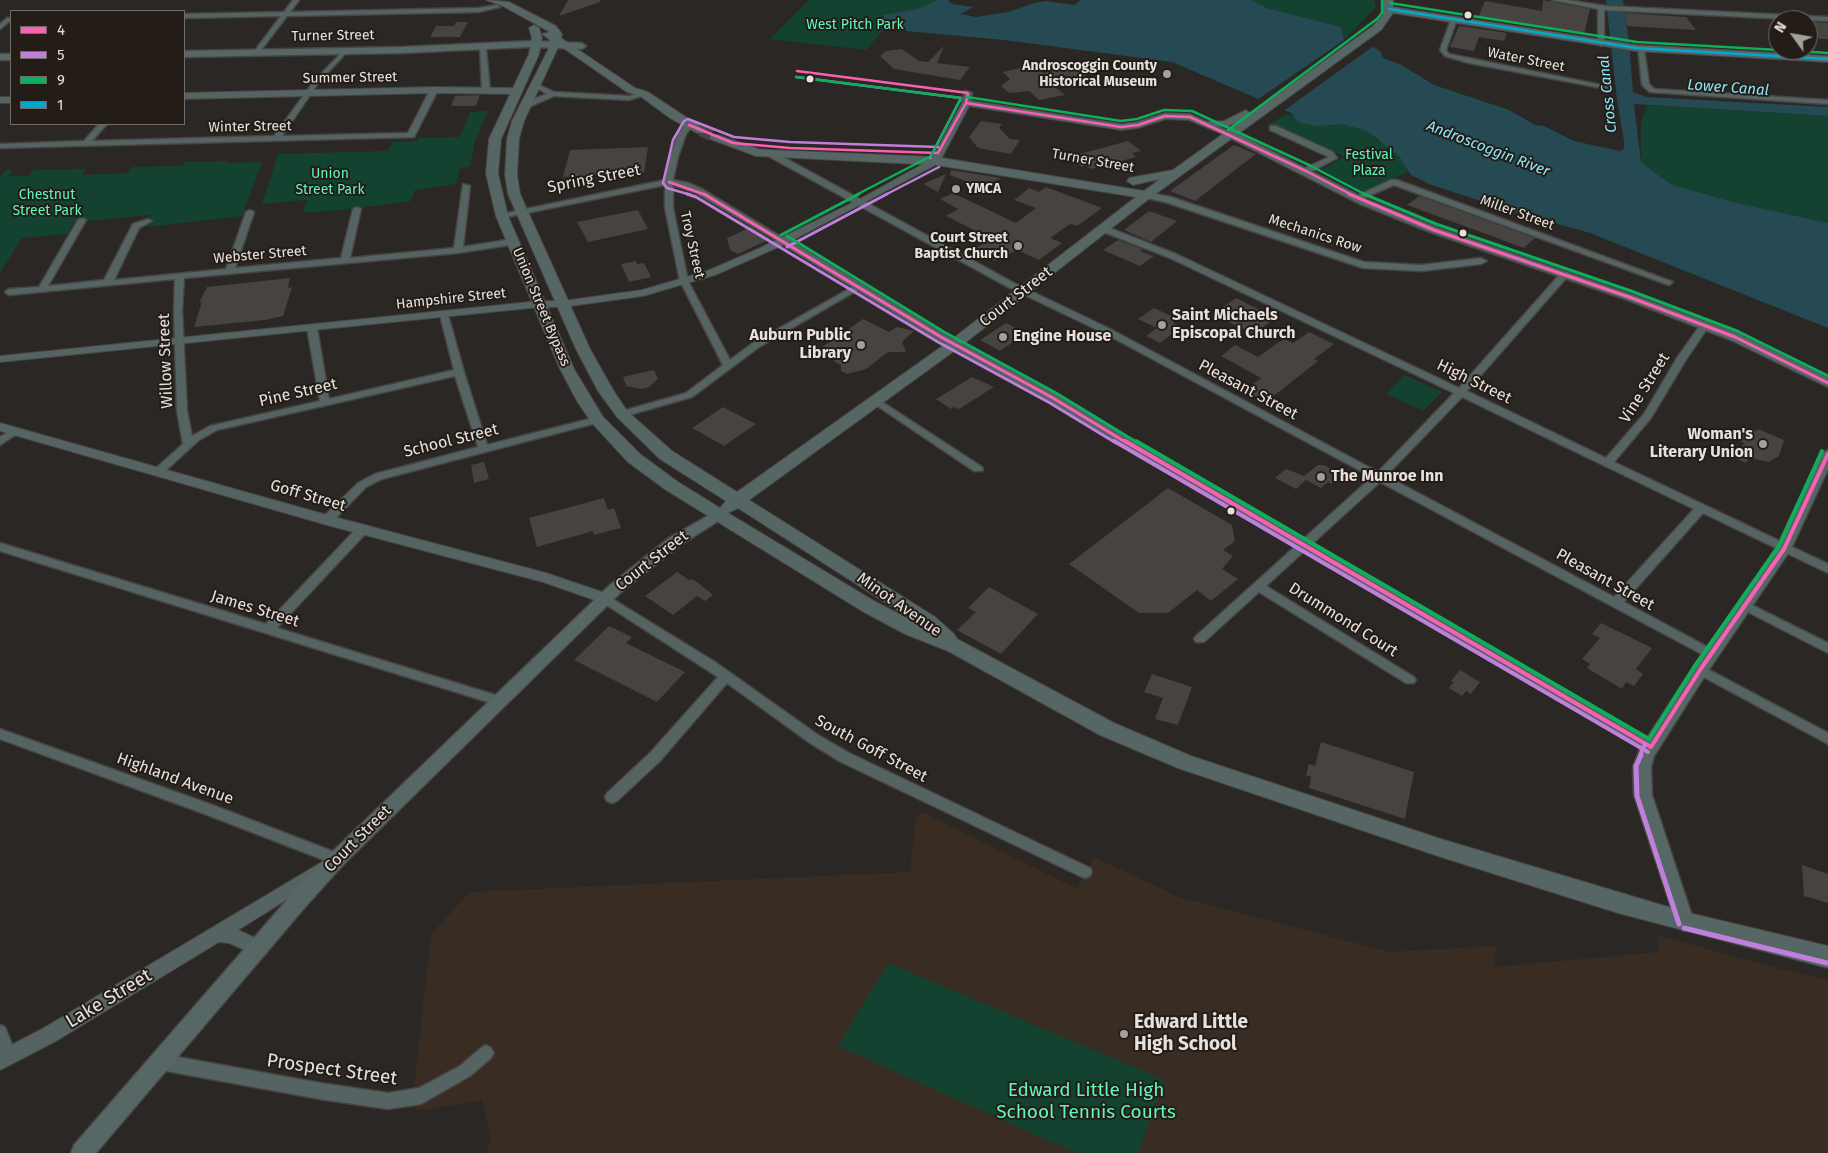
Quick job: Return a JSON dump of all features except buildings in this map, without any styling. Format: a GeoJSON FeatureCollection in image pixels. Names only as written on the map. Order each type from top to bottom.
{"type":"FeatureCollection","features":[{"type":"Feature","properties":{"kind":"highway"},"geometry":{"type":"LineString","coordinates":[[494,3],[556,43],[567,46],[631,90],[644,94],[689,125],[701,131]]}},
{"type":"Feature","properties":{"kind":"highway"},"geometry":{"type":"LineString","coordinates":[[494,3],[506,4],[582,46],[641,87],[644,94]]}},
{"type":"Feature","properties":{"kind":"highway"},"geometry":{"type":"LineString","coordinates":[[1373,36],[1386,18],[1388,5],[1454,19],[1604,44],[1638,48],[1828,58]]}},
{"type":"Feature","properties":{"kind":"highway"},"geometry":{"type":"LineString","coordinates":[[1400,22],[1427,18],[1454,19]]}},
{"type":"Feature","properties":{"kind":"highway"},"geometry":{"type":"LineString","coordinates":[[534,28],[537,38],[536,46]]}},
{"type":"Feature","properties":{"kind":"highway"},"geometry":{"type":"LineString","coordinates":[[552,28],[557,34],[556,43]]}},
{"type":"Feature","properties":{"kind":"highway"},"geometry":{"type":"LineString","coordinates":[[1373,36],[1390,29]]}},
{"type":"Feature","properties":{"kind":"highway","name":"Court Street"},"geometry":{"type":"LineString","coordinates":[[718,515],[956,343],[1146,195],[1232,135],[1257,110],[1284,96],[1350,48],[1373,36]]}},
{"type":"Feature","properties":{"kind":"highway","name":"Union Street Bypass"},"geometry":{"type":"LineString","coordinates":[[556,43],[535,85],[513,138],[510,158],[514,194],[563,304],[597,374],[622,414],[666,455],[736,501]]}},
{"type":"Feature","properties":{"kind":"highway","name":"Union Street Bypass"},"geometry":{"type":"LineString","coordinates":[[536,46],[502,120],[492,156],[492,174],[502,216],[568,369],[597,420],[634,458],[672,486],[718,515]]}},
{"type":"Feature","properties":{"kind":"highway"},"geometry":{"type":"LineString","coordinates":[[1207,124],[1230,122],[1257,110]]}},
{"type":"Feature","properties":{"kind":"highway","name":"Turner Street"},"geometry":{"type":"LineString","coordinates":[[714,136],[756,152],[770,154],[937,157],[1146,195]]}},
{"type":"Feature","properties":{"kind":"highway","name":"Turner Street"},"geometry":{"type":"LineString","coordinates":[[733,143],[937,157],[1133,181],[1140,185],[1146,195]]}},
{"type":"Feature","properties":{"kind":"highway"},"geometry":{"type":"LineString","coordinates":[[1133,181],[1180,171]]}},
{"type":"Feature","properties":{"kind":"highway","name":"Minot Avenue"},"geometry":{"type":"LineString","coordinates":[[736,501],[929,622],[955,646]]}},
{"type":"Feature","properties":{"kind":"highway","name":"Minot Avenue"},"geometry":{"type":"LineString","coordinates":[[718,515],[868,606],[911,629],[955,646]]}},
{"type":"Feature","properties":{"kind":"highway"},"geometry":{"type":"LineString","coordinates":[[955,646],[1107,729],[1185,762],[1441,848],[1685,922],[1828,957]]}},
{"type":"Feature","properties":{"kind":"main road","name":"Turner Street"},"geometry":{"type":"LineString","coordinates":[[185,54],[525,48],[556,43]]}},
{"type":"Feature","properties":{"kind":"main road"},"geometry":{"type":"LineString","coordinates":[[567,46],[582,46]]}},
{"type":"Feature","properties":{"kind":"main road"},"geometry":{"type":"LineString","coordinates":[[1232,135],[1356,198],[1434,230],[1565,274],[1758,346],[1828,383]]}},
{"type":"Feature","properties":{"kind":"main road","name":"Mechanics Row"},"geometry":{"type":"LineString","coordinates":[[1146,195],[1167,199],[1363,265],[1422,268],[1481,261],[1524,261]]}},
{"type":"Feature","properties":{"kind":"main road"},"geometry":{"type":"LineString","coordinates":[[1434,230],[1446,237],[1466,256],[1481,261],[1489,249]]}},
{"type":"Feature","properties":{"kind":"main road"},"geometry":{"type":"LineString","coordinates":[[1685,922],[1643,795],[1642,768],[1651,747],[1700,670],[1784,548],[1828,454]]}},
{"type":"Feature","properties":{"kind":"main road","name":"Court Street"},"geometry":{"type":"LineString","coordinates":[[82,1153],[337,859],[606,599],[674,542],[718,515]]}},
{"type":"Feature","properties":{"kind":"street"},"geometry":{"type":"LineString","coordinates":[[256,53],[296,0]]}},
{"type":"Feature","properties":{"kind":"street"},"geometry":{"type":"LineString","coordinates":[[1554,0],[1628,9],[1828,19]]}},
{"type":"Feature","properties":{"kind":"street"},"geometry":{"type":"LineString","coordinates":[[185,16],[478,10],[494,3]]}},
{"type":"Feature","properties":{"kind":"street"},"geometry":{"type":"LineString","coordinates":[[1604,7],[1604,44]]}},
{"type":"Feature","properties":{"kind":"street"},"geometry":{"type":"LineString","coordinates":[[0,19],[10,19]]}},
{"type":"Feature","properties":{"kind":"street"},"geometry":{"type":"LineString","coordinates":[[0,27],[10,19]]}},
{"type":"Feature","properties":{"kind":"street","name":"Water Street"},"geometry":{"type":"LineString","coordinates":[[1454,19],[1443,52],[1469,62],[1607,87]]}},
{"type":"Feature","properties":{"kind":"street"},"geometry":{"type":"LineString","coordinates":[[482,48],[486,90]]}},
{"type":"Feature","properties":{"kind":"street"},"geometry":{"type":"LineString","coordinates":[[1638,48],[1646,85],[1650,90],[1828,102]]}},
{"type":"Feature","properties":{"kind":"street"},"geometry":{"type":"LineString","coordinates":[[276,139],[308,93],[345,52]]}},
{"type":"Feature","properties":{"kind":"street"},"geometry":{"type":"LineString","coordinates":[[535,85],[553,94],[629,98],[644,94]]}},
{"type":"Feature","properties":{"kind":"street","name":"Summer Street"},"geometry":{"type":"LineString","coordinates":[[185,96],[434,90],[516,91]]}},
{"type":"Feature","properties":{"kind":"street","name":"Winter Street"},"geometry":{"type":"LineString","coordinates":[[0,146],[411,135],[434,90]]}},
{"type":"Feature","properties":{"kind":"street"},"geometry":{"type":"LineString","coordinates":[[526,105],[553,94]]}},
{"type":"Feature","properties":{"kind":"street"},"geometry":{"type":"LineString","coordinates":[[937,157],[967,98],[1121,127],[1165,116],[1182,116],[1232,135]]}},
{"type":"Feature","properties":{"kind":"street"},"geometry":{"type":"LineString","coordinates":[[1182,116],[1214,131],[1232,135]]}},
{"type":"Feature","properties":{"kind":"street"},"geometry":{"type":"LineString","coordinates":[[86,144],[102,125]]}},
{"type":"Feature","properties":{"kind":"street","name":"Troy Street"},"geometry":{"type":"LineString","coordinates":[[689,125],[679,142],[668,182],[670,208],[684,281],[728,366]]}},
{"type":"Feature","properties":{"kind":"street"},"geometry":{"type":"LineString","coordinates":[[1274,128],[1330,154],[1333,158],[1306,171]]}},
{"type":"Feature","properties":{"kind":"street","name":"Pleasant Street"},"geometry":{"type":"LineString","coordinates":[[770,154],[1011,285],[1107,331],[1711,654]]}},
{"type":"Feature","properties":{"kind":"street","name":"Hampshire Street"},"geometry":{"type":"LineString","coordinates":[[2,360],[540,304],[563,304],[644,293],[731,265],[784,241],[861,202],[937,157]]}},
{"type":"Feature","properties":{"kind":"street","name":"Spring Street"},"geometry":{"type":"LineString","coordinates":[[502,216],[668,182],[686,185],[699,191],[1303,546],[1651,747]]}},
{"type":"Feature","properties":{"kind":"street","name":"Miller Street"},"geometry":{"type":"LineString","coordinates":[[1356,198],[1394,182],[1669,282]]}},
{"type":"Feature","properties":{"kind":"street"},"geometry":{"type":"LineString","coordinates":[[458,250],[466,186]]}},
{"type":"Feature","properties":{"kind":"street"},"geometry":{"type":"LineString","coordinates":[[345,261],[357,209]]}},
{"type":"Feature","properties":{"kind":"street"},"geometry":{"type":"LineString","coordinates":[[229,272],[250,212]]}},
{"type":"Feature","properties":{"kind":"street"},"geometry":{"type":"LineString","coordinates":[[42,289],[82,220]]}},
{"type":"Feature","properties":{"kind":"street"},"geometry":{"type":"LineString","coordinates":[[108,282],[136,226],[148,221]]}},
{"type":"Feature","properties":{"kind":"street","name":"High Street"},"geometry":{"type":"LineString","coordinates":[[1104,229],[1173,256],[1828,569]]}},
{"type":"Feature","properties":{"kind":"street","name":"Webster Street"},"geometry":{"type":"LineString","coordinates":[[9,292],[458,250],[513,242]]}},
{"type":"Feature","properties":{"kind":"street"},"geometry":{"type":"LineString","coordinates":[[1200,638],[1259,587],[1379,477],[1460,393],[1565,274]]}},
{"type":"Feature","properties":{"kind":"street","name":"Willow Street"},"geometry":{"type":"LineString","coordinates":[[180,276],[179,341],[182,411],[188,444]]}},
{"type":"Feature","properties":{"kind":"street"},"geometry":{"type":"LineString","coordinates":[[622,414],[689,394],[756,345],[860,287]]}},
{"type":"Feature","properties":{"kind":"street"},"geometry":{"type":"LineString","coordinates":[[444,315],[458,372],[483,448]]}},
{"type":"Feature","properties":{"kind":"street","name":"Vine Street"},"geometry":{"type":"LineString","coordinates":[[1607,463],[1648,416],[1682,358],[1704,326]]}},
{"type":"Feature","properties":{"kind":"street"},"geometry":{"type":"LineString","coordinates":[[312,328],[325,402]]}},
{"type":"Feature","properties":{"kind":"street","name":"Pine Street"},"geometry":{"type":"LineString","coordinates":[[159,471],[188,444],[214,428],[458,372]]}},
{"type":"Feature","properties":{"kind":"street"},"geometry":{"type":"LineString","coordinates":[[876,401],[978,469]]}},
{"type":"Feature","properties":{"kind":"street","name":"School Street"},"geometry":{"type":"LineString","coordinates":[[327,520],[362,485],[371,479],[483,448],[597,420]]}},
{"type":"Feature","properties":{"kind":"street","name":"Goff Street"},"geometry":{"type":"LineString","coordinates":[[0,427],[327,520],[546,578],[606,599]]}},
{"type":"Feature","properties":{"kind":"street"},"geometry":{"type":"LineString","coordinates":[[0,442],[14,431]]}},
{"type":"Feature","properties":{"kind":"street"},"geometry":{"type":"LineString","coordinates":[[1616,604],[1700,508]]}},
{"type":"Feature","properties":{"kind":"street"},"geometry":{"type":"LineString","coordinates":[[268,630],[363,529]]}},
{"type":"Feature","properties":{"kind":"street","name":"James Street"},"geometry":{"type":"LineString","coordinates":[[0,547],[501,701]]}},
{"type":"Feature","properties":{"kind":"street","name":"Drummond Court"},"geometry":{"type":"LineString","coordinates":[[1259,587],[1410,680]]}},
{"type":"Feature","properties":{"kind":"street","name":"South Goff Street"},"geometry":{"type":"LineString","coordinates":[[606,599],[726,676],[814,739],[844,757],[1085,872]]}},
{"type":"Feature","properties":{"kind":"street"},"geometry":{"type":"LineString","coordinates":[[1744,605],[1828,648]]}},
{"type":"Feature","properties":{"kind":"street"},"geometry":{"type":"LineString","coordinates":[[1700,670],[1828,739]]}},
{"type":"Feature","properties":{"kind":"street"},"geometry":{"type":"LineString","coordinates":[[612,797],[655,757],[726,676]]}},
{"type":"Feature","properties":{"kind":"street","name":"Highland Avenue"},"geometry":{"type":"LineString","coordinates":[[0,734],[210,810],[337,859]]}},
{"type":"Feature","properties":{"kind":"street","name":"Lake Street"},"geometry":{"type":"LineString","coordinates":[[4,1059],[49,1035],[337,859]]}},
{"type":"Feature","properties":{"kind":"street"},"geometry":{"type":"LineString","coordinates":[[217,934],[230,935],[258,948]]}},
{"type":"Feature","properties":{"kind":"street"},"geometry":{"type":"LineString","coordinates":[[0,1032],[4,1059]]}},
{"type":"Feature","properties":{"kind":"street","name":"Prospect Street"},"geometry":{"type":"LineString","coordinates":[[161,1062],[320,1091],[388,1101],[421,1096],[465,1071],[486,1053]]}},
{"type":"Feature","properties":{"kind":"shaded area","name":"Edward Little High School"},"geometry":{"type":"Polygon","coordinates":[[[922,812],[1077,889],[1094,857],[1179,897],[1390,952],[1496,946],[1494,967],[1658,952],[1657,935],[1776,968],[1828,980],[1828,1153],[486,1153],[491,1139],[482,1100],[416,1111],[414,1088],[431,934],[470,892],[910,872],[916,819],[922,812]]]}},
{"type":"Feature","properties":{"kind":"green space","name":"West Pitch Park"},"geometry":{"type":"Polygon","coordinates":[[[809,0],[937,0],[920,8],[884,15],[884,29],[866,50],[770,39],[809,0]]]}},
{"type":"Feature","properties":{"kind":"green space"},"geometry":{"type":"Polygon","coordinates":[[[1251,0],[1374,0],[1376,7],[1344,40],[1341,27],[1267,8],[1251,0]]]}},
{"type":"Feature","properties":{"kind":"green space"},"geometry":{"type":"Polygon","coordinates":[[[1647,105],[1828,116],[1828,223],[1733,202],[1673,185],[1659,176],[1641,162],[1641,123],[1647,105]]]}},
{"type":"Feature","properties":{"kind":"green space","name":"Union Street Park"},"geometry":{"type":"Polygon","coordinates":[[[488,111],[475,141],[470,166],[459,169],[456,184],[415,190],[411,201],[350,209],[303,213],[307,200],[262,204],[278,154],[388,151],[393,142],[417,141],[418,138],[460,137],[470,112],[488,111]]]}},
{"type":"Feature","properties":{"kind":"green space","name":"Festival Plaza"},"geometry":{"type":"Polygon","coordinates":[[[1286,114],[1307,120],[1356,123],[1372,134],[1376,140],[1392,147],[1414,169],[1363,193],[1318,171],[1345,157],[1286,129],[1280,132],[1267,126],[1286,114]]]}},
{"type":"Feature","properties":{"kind":"green space","name":"Chestnut Street Park"},"geometry":{"type":"Polygon","coordinates":[[[228,161],[227,163],[262,162],[242,216],[146,227],[151,215],[74,222],[67,234],[22,238],[0,273],[0,177],[6,170],[13,170],[8,176],[28,176],[34,170],[86,169],[82,175],[127,173],[132,167],[182,166],[185,162],[228,161]]]}},
{"type":"Feature","properties":{"kind":"green space"},"geometry":{"type":"Polygon","coordinates":[[[1405,375],[1442,392],[1423,411],[1386,394],[1405,375]]]}},
{"type":"Feature","properties":{"kind":"green space","name":"Edward Little High School Tennis Courts"},"geometry":{"type":"Polygon","coordinates":[[[888,963],[1164,1080],[1138,1153],[1076,1153],[838,1046],[888,963]]]}},
{"type":"Feature","properties":{"kind":"water","name":"Androscoggin River"},"geometry":{"type":"Polygon","coordinates":[[[937,0],[948,0],[952,4],[974,7],[960,14],[976,17],[1008,12],[1034,3],[1047,1],[1074,5],[1081,0],[1251,0],[1267,8],[1341,27],[1344,40],[1374,47],[1381,52],[1383,58],[1400,64],[1434,85],[1509,110],[1535,125],[1544,126],[1574,141],[1620,151],[1624,149],[1624,141],[1617,99],[1606,0],[1623,0],[1633,92],[1647,97],[1828,107],[1828,116],[1634,104],[1641,162],[1673,185],[1733,202],[1828,223],[1828,328],[1590,233],[1514,212],[1429,184],[1411,175],[1399,156],[1367,131],[1343,124],[1318,126],[1300,123],[1291,113],[1172,62],[1004,40],[884,29],[882,19],[884,15],[920,8],[937,0]]]}},
{"type":"Feature","properties":{"kind":"pier"},"geometry":{"type":"Polygon","coordinates":[[[1347,38],[1375,45],[1282,112],[1257,100],[1347,38]]]}},
{"type":"Feature","properties":{"kind":"tunnel"},"geometry":{"type":"LineString","coordinates":[[701,131],[714,137]]}},
{"type":"Feature","properties":{"kind":"transit line","name":"9"},"geometry":{"type":"LineString","coordinates":[[1228,130],[1377,19],[1382,13],[1382,0]]}},
{"type":"Feature","properties":{"kind":"transit line","name":"9"},"geometry":{"type":"LineString","coordinates":[[1390,3],[1637,42],[1768,49]]}},
{"type":"Feature","properties":{"kind":"transit line","name":"1"},"geometry":{"type":"LineString","coordinates":[[1389,9],[1636,48],[1828,59]]}},
{"type":"Feature","properties":{"kind":"transit line","name":"9"},"geometry":{"type":"LineString","coordinates":[[1818,52],[1828,53]]}},
{"type":"Feature","properties":{"kind":"transit line","name":"4"},"geometry":{"type":"LineString","coordinates":[[689,125],[733,143],[790,148],[938,153],[966,103],[968,93],[797,71]]}},
{"type":"Feature","properties":{"kind":"transit line","name":"5"},"geometry":{"type":"LineString","coordinates":[[796,77],[961,98],[930,158]]}},
{"type":"Feature","properties":{"kind":"transit line","name":"9"},"geometry":{"type":"LineString","coordinates":[[781,235],[931,156],[961,98],[796,77]]}},
{"type":"Feature","properties":{"kind":"transit line","name":"9"},"geometry":{"type":"LineString","coordinates":[[967,97],[1121,121],[1137,119],[1164,110],[1192,111],[1309,165],[1367,196],[1436,224],[1631,291],[1737,331],[1828,376]]}},
{"type":"Feature","properties":{"kind":"transit line","name":"4"},"geometry":{"type":"LineString","coordinates":[[966,103],[1121,127],[1138,125],[1165,116],[1190,117],[1306,171],[1364,202],[1434,230],[1629,297],[1735,337],[1828,383]]}},
{"type":"Feature","properties":{"kind":"transit line","name":"5"},"geometry":{"type":"LineString","coordinates":[[938,147],[790,142],[734,137],[688,119],[684,121],[673,140],[663,183],[667,188],[696,197],[938,342],[1050,403],[1173,477],[1648,752]]}},
{"type":"Feature","properties":{"kind":"transit line","name":"5"},"geometry":{"type":"LineString","coordinates":[[787,247],[939,167]]}},
{"type":"Feature","properties":{"kind":"transit line","name":"4"},"geometry":{"type":"LineString","coordinates":[[669,182],[699,191],[941,337],[1053,398],[1176,472],[1651,747]]}},
{"type":"Feature","properties":{"kind":"transit line","name":"9"},"geometry":{"type":"LineString","coordinates":[[787,236],[944,332],[1056,393],[1179,467],[1649,739],[1695,666],[1779,546],[1822,451]]}},
{"type":"Feature","properties":{"kind":"transit line","name":"4"},"geometry":{"type":"LineString","coordinates":[[1651,747],[1700,670],[1784,549],[1828,454]]}},
{"type":"Feature","properties":{"kind":"transit line","name":"5"},"geometry":{"type":"LineString","coordinates":[[1645,744],[1636,766],[1637,796],[1679,924]]}},
{"type":"Feature","properties":{"kind":"transit line","name":"5"},"geometry":{"type":"LineString","coordinates":[[1684,928],[1827,963]]}},
{"type":"Feature","properties":{"kind":"place","name":"Androscoggin County Historical Museum"},"geometry":{"type":"Point","coordinates":[1167,74]}},
{"type":"Feature","properties":{"kind":"place","name":"YMCA"},"geometry":{"type":"Point","coordinates":[956,189]}},
{"type":"Feature","properties":{"kind":"place","name":"Court Street Baptist Church"},"geometry":{"type":"Point","coordinates":[1018,246]}},
{"type":"Feature","properties":{"kind":"place","name":"Saint Michaels Episcopal Church"},"geometry":{"type":"Point","coordinates":[1162,325]}},
{"type":"Feature","properties":{"kind":"place","name":"Engine House"},"geometry":{"type":"Point","coordinates":[1003,337]}},
{"type":"Feature","properties":{"kind":"place","name":"Auburn Public Library"},"geometry":{"type":"Point","coordinates":[861,345]}},
{"type":"Feature","properties":{"kind":"place","name":"Woman's Literary Union"},"geometry":{"type":"Point","coordinates":[1763,444]}},
{"type":"Feature","properties":{"kind":"place","name":"The Munroe Inn"},"geometry":{"type":"Point","coordinates":[1321,477]}},
{"type":"Feature","properties":{"kind":"place","name":"Edward Little High School"},"geometry":{"type":"Point","coordinates":[1124,1034]}},
{"type":"Feature","properties":{"kind":"water label","name":"Lower Canal"},"geometry":{"type":"Point","coordinates":[1728,88]}},
{"type":"Feature","properties":{"kind":"water label","name":"Cross Canal"},"geometry":{"type":"Point","coordinates":[1608,94]}}]}
